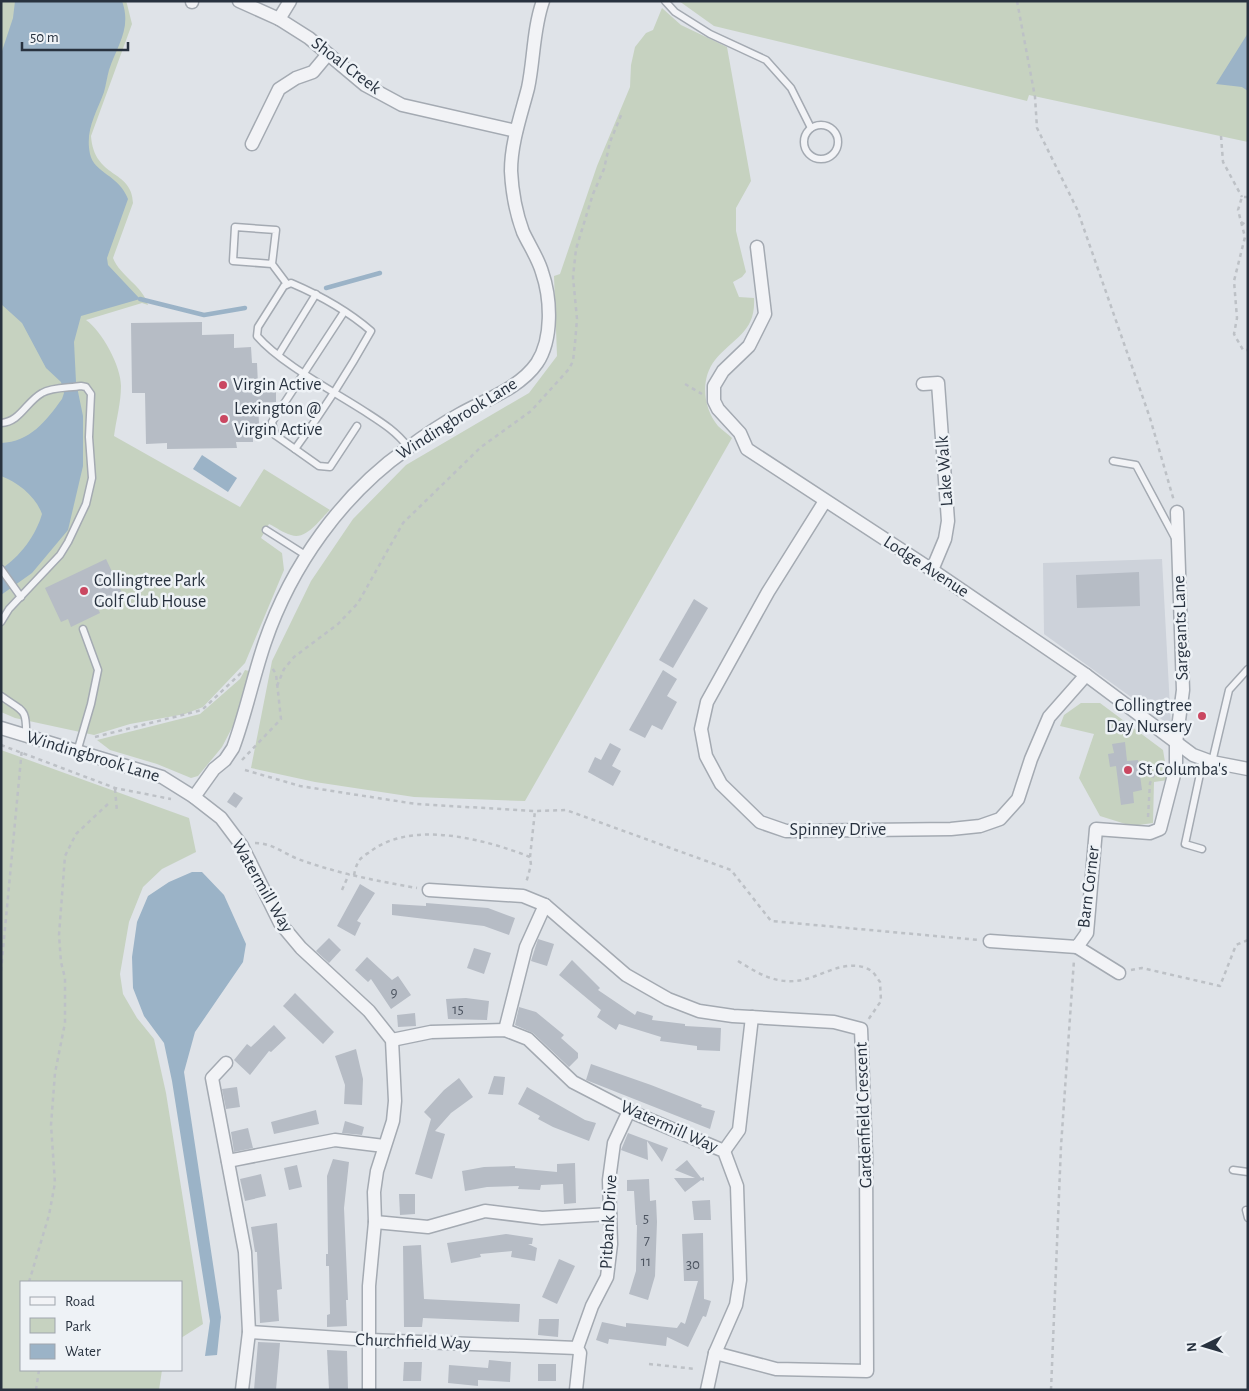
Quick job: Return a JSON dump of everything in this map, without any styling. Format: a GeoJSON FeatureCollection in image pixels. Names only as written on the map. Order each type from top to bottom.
{"type":"FeatureCollection","features":[{"type":"Feature","properties":{"kind":"street","name":"Shoal Creek"},"geometry":{"type":"LineString","coordinates":[[239,1],[279,19],[328,54],[365,85],[402,105],[516,130]]}},
{"type":"Feature","properties":{"kind":"street"},"geometry":{"type":"LineString","coordinates":[[279,19],[290,1]]}},
{"type":"Feature","properties":{"kind":"street","name":"Windingbrook Lane"},"geometry":{"type":"LineString","coordinates":[[1,728],[162,777],[194,797],[214,769],[234,748],[266,640],[278,611],[308,556],[339,512],[362,486],[408,447],[457,415],[517,382],[537,362],[546,337],[549,307],[543,272],[523,232],[515,202],[511,170],[516,130],[528,88],[538,16],[543,1]]}},
{"type":"Feature","properties":{"kind":"street"},"geometry":{"type":"LineString","coordinates":[[252,144],[279,89],[296,78],[313,72],[328,54]]}},
{"type":"Feature","properties":{"kind":"street","name":"Lodge Avenue"},"geometry":{"type":"LineString","coordinates":[[757,247],[766,314],[749,346],[723,371],[714,386],[714,401],[726,420],[740,433],[747,449],[932,570],[1086,675],[1176,743],[1208,761]]}},
{"type":"Feature","properties":{"kind":"street","name":"Lake Walk"},"geometry":{"type":"LineString","coordinates":[[923,384],[938,383],[948,521],[945,539],[932,570]]}},
{"type":"Feature","properties":{"kind":"street","name":"Spinney Drive"},"geometry":{"type":"LineString","coordinates":[[825,501],[768,592],[707,702],[702,729],[706,756],[721,784],[760,822],[786,831],[950,829],[980,826],[1000,819],[1018,799],[1031,759],[1049,717],[1086,675]]}},
{"type":"Feature","properties":{"kind":"street","name":"Sargeants Lane"},"geometry":{"type":"LineString","coordinates":[[1176,743],[1184,690],[1177,512]]}},
{"type":"Feature","properties":{"kind":"street"},"geometry":{"type":"LineString","coordinates":[[1150,833],[1160,829],[1176,767],[1176,743]]}},
{"type":"Feature","properties":{"kind":"street"},"geometry":{"type":"LineString","coordinates":[[1208,761],[1248,769]]}},
{"type":"Feature","properties":{"kind":"street","name":"Watermill Way"},"geometry":{"type":"LineString","coordinates":[[194,797],[221,818],[242,846],[280,924],[300,948],[369,1011],[392,1040],[431,1032],[505,1030],[528,1039],[573,1082],[629,1111],[724,1151],[737,1186],[740,1280],[736,1305],[715,1353],[708,1390]]}},
{"type":"Feature","properties":{"kind":"street","name":"Barn Corner"},"geometry":{"type":"LineString","coordinates":[[1077,947],[1086,932],[1096,829],[1150,833]]}},
{"type":"Feature","properties":{"kind":"street","name":"Gardenfield Crescent"},"geometry":{"type":"LineString","coordinates":[[429,890],[523,896],[545,905],[626,975],[668,999],[699,1011],[752,1018],[834,1022],[861,1029],[866,1155],[867,1371],[776,1369],[715,1353]]}},
{"type":"Feature","properties":{"kind":"street"},"geometry":{"type":"LineString","coordinates":[[505,1030],[526,947],[545,905]]}},
{"type":"Feature","properties":{"kind":"street","name":"Barn Corner"},"geometry":{"type":"LineString","coordinates":[[990,941],[1077,947],[1119,973]]}},
{"type":"Feature","properties":{"kind":"street"},"geometry":{"type":"LineString","coordinates":[[724,1151],[739,1130],[752,1018]]}},
{"type":"Feature","properties":{"kind":"street"},"geometry":{"type":"LineString","coordinates":[[369,1390],[369,1286],[375,1222],[377,1171],[394,1121],[392,1040]]}},
{"type":"Feature","properties":{"kind":"street"},"geometry":{"type":"LineString","coordinates":[[226,1063],[212,1078],[245,1252],[249,1332],[242,1390]]}},
{"type":"Feature","properties":{"kind":"street","name":"Pitbank Drive"},"geometry":{"type":"LineString","coordinates":[[576,1390],[580,1353],[578,1348],[592,1306],[606,1277],[611,1244],[610,1180],[614,1143],[629,1111]]}},
{"type":"Feature","properties":{"kind":"street"},"geometry":{"type":"LineString","coordinates":[[228,1161],[335,1140],[384,1146]]}},
{"type":"Feature","properties":{"kind":"street"},"geometry":{"type":"LineString","coordinates":[[375,1222],[428,1227],[485,1211],[542,1218],[610,1214]]}},
{"type":"Feature","properties":{"kind":"street","name":"Churchfield Way"},"geometry":{"type":"LineString","coordinates":[[249,1332],[370,1340],[578,1348]]}},
{"type":"Feature","properties":{"kind":"lane"},"geometry":{"type":"LineString","coordinates":[[665,1],[675,12],[710,34],[766,60],[792,88],[811,128]]}},
{"type":"Feature","properties":{"kind":"lane"},"geometry":{"type":"LineString","coordinates":[[828,126],[836,134],[838,145],[833,155],[823,160],[807,153],[803,143],[807,132],[811,128],[828,126]]}},
{"type":"Feature","properties":{"kind":"lane"},"geometry":{"type":"LineString","coordinates":[[272,264],[233,260],[235,227],[276,230],[272,264],[287,284]]}},
{"type":"Feature","properties":{"kind":"lane"},"geometry":{"type":"LineString","coordinates":[[295,449],[334,392],[362,350],[371,331],[316,294],[291,282],[287,284],[258,327],[257,336],[264,344],[305,373],[334,392],[392,429],[408,447]]}},
{"type":"Feature","properties":{"kind":"lane"},"geometry":{"type":"LineString","coordinates":[[279,354],[316,294]]}},
{"type":"Feature","properties":{"kind":"lane"},"geometry":{"type":"LineString","coordinates":[[344,312],[272,422],[276,435],[319,466],[330,467],[357,426]]}},
{"type":"Feature","properties":{"kind":"lane"},"geometry":{"type":"LineString","coordinates":[[1,423],[13,420],[42,393],[81,386],[89,389],[92,402],[89,437],[92,478],[86,504],[60,555],[21,597],[1,622]]}},
{"type":"Feature","properties":{"kind":"lane"},"geometry":{"type":"LineString","coordinates":[[1113,461],[1136,465],[1179,546]]}},
{"type":"Feature","properties":{"kind":"lane"},"geometry":{"type":"LineString","coordinates":[[266,530],[308,556]]}},
{"type":"Feature","properties":{"kind":"lane"},"geometry":{"type":"LineString","coordinates":[[1,569],[21,597]]}},
{"type":"Feature","properties":{"kind":"lane"},"geometry":{"type":"LineString","coordinates":[[77,752],[91,704],[98,670],[83,629]]}},
{"type":"Feature","properties":{"kind":"lane"},"geometry":{"type":"LineString","coordinates":[[1202,849],[1185,844],[1229,690],[1248,669]]}},
{"type":"Feature","properties":{"kind":"lane"},"geometry":{"type":"LineString","coordinates":[[1,696],[22,709],[26,716],[26,737]]}},
{"type":"Feature","properties":{"kind":"lane"},"geometry":{"type":"LineString","coordinates":[[1233,1170],[1248,1172]]}},
{"type":"Feature","properties":{"kind":"lane"},"geometry":{"type":"LineString","coordinates":[[1246,1210],[1248,1218]]}},
{"type":"Feature","properties":{"kind":"path"},"geometry":{"type":"LineString","coordinates":[[1016,1],[1035,97],[1037,128],[1080,218],[1150,418],[1177,512]]}},
{"type":"Feature","properties":{"kind":"path"},"geometry":{"type":"LineString","coordinates":[[1221,136],[1223,162],[1242,197],[1238,210],[1245,237],[1234,281],[1237,318],[1234,334],[1243,350],[1248,350]]}},
{"type":"Feature","properties":{"kind":"path"},"geometry":{"type":"LineString","coordinates":[[1242,197],[1248,197]]}},
{"type":"Feature","properties":{"kind":"path"},"geometry":{"type":"LineString","coordinates":[[1241,222],[1248,226]]}},
{"type":"Feature","properties":{"kind":"path"},"geometry":{"type":"LineString","coordinates":[[277,686],[284,669],[294,657],[351,612],[368,587],[398,531],[410,516],[433,496]]}},
{"type":"Feature","properties":{"kind":"path"},"geometry":{"type":"LineString","coordinates":[[239,763],[281,719],[274,668],[265,664]]}},
{"type":"Feature","properties":{"kind":"path"},"geometry":{"type":"LineString","coordinates":[[95,737],[202,710],[247,666]]}},
{"type":"Feature","properties":{"kind":"path"},"geometry":{"type":"LineString","coordinates":[[1,971],[21,752],[26,737]]}},
{"type":"Feature","properties":{"kind":"path"},"geometry":{"type":"LineString","coordinates":[[1,745],[115,788],[168,799],[194,797]]}},
{"type":"Feature","properties":{"kind":"path"},"geometry":{"type":"LineString","coordinates":[[1150,833],[1150,782],[1156,771],[1176,767]]}},
{"type":"Feature","properties":{"kind":"path"},"geometry":{"type":"LineString","coordinates":[[245,770],[300,786],[416,804],[535,811],[566,810],[731,870],[771,921],[990,941]]}},
{"type":"Feature","properties":{"kind":"path"},"geometry":{"type":"LineString","coordinates":[[115,788],[117,812]]}},
{"type":"Feature","properties":{"kind":"path"},"geometry":{"type":"LineString","coordinates":[[29,1281],[49,1215],[55,1183],[51,1125],[55,1073],[65,1024],[65,978],[61,962],[59,935],[65,856],[76,834],[109,803]]}},
{"type":"Feature","properties":{"kind":"path"},"geometry":{"type":"LineString","coordinates":[[523,896],[530,865],[535,811]]}},
{"type":"Feature","properties":{"kind":"path"},"geometry":{"type":"LineString","coordinates":[[354,875],[359,860],[384,842],[410,836],[458,837],[481,840],[530,857]]}},
{"type":"Feature","properties":{"kind":"path"},"geometry":{"type":"LineString","coordinates":[[242,846],[249,843],[266,843],[297,858],[349,874],[429,890]]}},
{"type":"Feature","properties":{"kind":"path"},"geometry":{"type":"LineString","coordinates":[[342,890],[349,874]]}},
{"type":"Feature","properties":{"kind":"path"},"geometry":{"type":"LineString","coordinates":[[1119,973],[1142,968],[1220,986],[1236,945],[1248,940]]}},
{"type":"Feature","properties":{"kind":"path"},"geometry":{"type":"LineString","coordinates":[[1051,1389],[1061,1137],[1072,973],[1077,947]]}},
{"type":"Feature","properties":{"kind":"path"},"geometry":{"type":"LineString","coordinates":[[738,961],[767,978],[782,981],[797,981],[835,968],[852,966],[870,970],[880,982],[881,1001],[876,1011],[861,1029]]}},
{"type":"Feature","properties":{"kind":"path"},"geometry":{"type":"LineString","coordinates":[[648,1364],[696,1370]]}},
{"type":"Feature","properties":{"kind":"path"},"geometry":{"type":"LineString","coordinates":[[36,1390],[39,1371]]}},
{"type":"Feature","properties":{"kind":"shaded area"},"geometry":{"type":"Polygon","coordinates":[[[1162,559],[1171,726],[1044,634],[1043,563],[1162,559]]]}},
{"type":"Feature","properties":{"kind":"green space"},"geometry":{"type":"Polygon","coordinates":[[[1,1],[126,1],[127,4],[132,24],[91,136],[94,150],[99,160],[126,184],[131,192],[133,203],[113,258],[141,292],[148,305],[142,303],[86,320],[104,340],[118,369],[121,386],[114,436],[240,507],[264,469],[330,510],[302,535],[288,534],[269,524],[261,538],[282,553],[284,570],[245,663],[203,707],[185,714],[130,724],[94,735],[15,718],[1,712],[1,1]]]}},
{"type":"Feature","properties":{"kind":"green space"},"geometry":{"type":"Polygon","coordinates":[[[679,1],[1248,1],[1248,142],[1029,95],[1027,101],[714,26],[679,1]]]}},
{"type":"Feature","properties":{"kind":"green space"},"geometry":{"type":"Polygon","coordinates":[[[662,8],[681,25],[727,47],[751,181],[736,208],[736,231],[746,272],[742,277],[733,282],[739,297],[754,298],[754,309],[748,326],[715,360],[710,368],[705,384],[709,411],[713,419],[732,438],[525,801],[414,797],[315,782],[251,768],[272,661],[311,581],[353,519],[406,465],[529,393],[557,356],[554,276],[560,274],[597,166],[630,87],[631,65],[635,47],[646,33],[653,30],[662,8]]]}},
{"type":"Feature","properties":{"kind":"green space"},"geometry":{"type":"Polygon","coordinates":[[[245,670],[249,671],[234,724],[222,747],[198,776],[191,778],[157,764],[110,750],[97,740],[200,714],[240,679],[245,670]]]}},
{"type":"Feature","properties":{"kind":"green space"},"geometry":{"type":"Polygon","coordinates":[[[1081,703],[1100,703],[1163,750],[1168,780],[1154,782],[1153,823],[1132,826],[1100,816],[1079,778],[1094,734],[1060,726],[1064,715],[1081,703]]]}},
{"type":"Feature","properties":{"kind":"green space"},"geometry":{"type":"Polygon","coordinates":[[[1,750],[189,818],[196,852],[162,869],[143,887],[129,922],[120,974],[123,994],[137,1018],[154,1039],[166,1093],[203,1324],[182,1337],[182,1281],[20,1281],[20,1371],[162,1371],[159,1390],[1,1390],[1,750]]]}},
{"type":"Feature","properties":{"kind":"water"},"geometry":{"type":"Polygon","coordinates":[[[15,1],[122,1],[125,20],[122,37],[92,122],[89,145],[92,160],[96,166],[119,185],[128,199],[107,258],[108,265],[140,299],[81,316],[74,342],[76,382],[83,416],[83,466],[68,530],[32,573],[1,595],[1,569],[21,552],[36,530],[42,514],[26,491],[14,482],[1,476],[1,443],[21,439],[36,429],[56,407],[64,393],[61,382],[46,368],[22,323],[1,304],[1,54],[13,18],[15,1]]]}},
{"type":"Feature","properties":{"kind":"water"},"geometry":{"type":"Polygon","coordinates":[[[1248,33],[1248,91],[1242,87],[1216,84],[1248,33]]]}},
{"type":"Feature","properties":{"kind":"water"},"geometry":{"type":"Polygon","coordinates":[[[202,455],[237,478],[228,492],[193,469],[202,455]]]}},
{"type":"Feature","properties":{"kind":"water"},"geometry":{"type":"Polygon","coordinates":[[[192,872],[202,872],[224,895],[246,944],[243,962],[195,1032],[184,1072],[221,1317],[217,1355],[205,1356],[210,1321],[172,1081],[164,1043],[144,1016],[133,988],[132,957],[137,922],[148,896],[169,882],[192,872]]]}},
{"type":"Feature","properties":{"kind":"building"},"geometry":{"type":"Polygon","coordinates":[[[202,322],[202,335],[234,334],[234,348],[251,347],[252,363],[257,363],[258,385],[276,385],[276,402],[258,403],[259,424],[253,425],[253,442],[236,442],[237,448],[167,449],[167,443],[146,444],[145,393],[132,393],[131,323],[202,322]]]}},
{"type":"Feature","properties":{"kind":"building","name":"Collingtree Park Golf Club House"},"geometry":{"type":"Polygon","coordinates":[[[106,559],[122,593],[96,605],[100,613],[71,627],[68,619],[61,622],[45,588],[106,559]]]}},
{"type":"Feature","properties":{"kind":"building"},"geometry":{"type":"Polygon","coordinates":[[[1139,572],[1140,606],[1077,608],[1076,575],[1139,572]]]}},
{"type":"Feature","properties":{"kind":"building"},"geometry":{"type":"Polygon","coordinates":[[[694,599],[708,608],[673,668],[659,660],[694,599]]]}},
{"type":"Feature","properties":{"kind":"building"},"geometry":{"type":"Polygon","coordinates":[[[663,670],[677,679],[667,696],[677,702],[662,730],[652,725],[645,738],[629,730],[663,670]]]}},
{"type":"Feature","properties":{"kind":"building","name":"St Columba's"},"geometry":{"type":"Polygon","coordinates":[[[1125,742],[1127,761],[1138,760],[1142,790],[1133,792],[1134,803],[1121,805],[1116,766],[1110,767],[1108,754],[1114,753],[1112,744],[1125,742]]]}},
{"type":"Feature","properties":{"kind":"building"},"geometry":{"type":"Polygon","coordinates":[[[610,743],[621,749],[612,766],[621,771],[613,786],[588,772],[595,757],[601,760],[610,743]]]}},
{"type":"Feature","properties":{"kind":"building"},"geometry":{"type":"Polygon","coordinates":[[[234,792],[243,798],[236,808],[227,802],[234,792]]]}},
{"type":"Feature","properties":{"kind":"building"},"geometry":{"type":"Polygon","coordinates":[[[360,884],[375,893],[357,921],[361,923],[355,936],[337,926],[360,884]]]}},
{"type":"Feature","properties":{"kind":"building"},"geometry":{"type":"Polygon","coordinates":[[[426,903],[488,908],[515,918],[509,935],[484,926],[392,915],[392,904],[426,906],[426,903]]]}},
{"type":"Feature","properties":{"kind":"building"},"geometry":{"type":"Polygon","coordinates":[[[329,938],[341,950],[329,963],[316,951],[329,938]]]}},
{"type":"Feature","properties":{"kind":"building"},"geometry":{"type":"Polygon","coordinates":[[[538,939],[554,944],[547,966],[531,961],[538,939]]]}},
{"type":"Feature","properties":{"kind":"building"},"geometry":{"type":"Polygon","coordinates":[[[474,948],[491,953],[484,974],[467,968],[474,948]]]}},
{"type":"Feature","properties":{"kind":"building"},"geometry":{"type":"Polygon","coordinates":[[[367,957],[392,980],[398,976],[411,995],[391,1009],[371,979],[368,982],[355,970],[367,957]]]}},
{"type":"Feature","properties":{"kind":"building"},"geometry":{"type":"Polygon","coordinates":[[[572,960],[600,988],[598,990],[635,1015],[637,1011],[653,1016],[652,1020],[685,1024],[685,1026],[721,1028],[720,1051],[697,1050],[697,1046],[660,1041],[661,1037],[619,1024],[616,1030],[597,1017],[601,1010],[559,975],[572,960]]]}},
{"type":"Feature","properties":{"kind":"building"},"geometry":{"type":"Polygon","coordinates":[[[295,993],[334,1032],[323,1044],[283,1006],[295,993]]]}},
{"type":"Feature","properties":{"kind":"building"},"geometry":{"type":"Polygon","coordinates":[[[466,998],[489,1001],[487,1020],[448,1019],[446,999],[466,998]]]}},
{"type":"Feature","properties":{"kind":"building"},"geometry":{"type":"Polygon","coordinates":[[[519,1007],[536,1012],[564,1035],[561,1038],[578,1053],[578,1058],[569,1067],[533,1033],[515,1025],[519,1007]]]}},
{"type":"Feature","properties":{"kind":"building"},"geometry":{"type":"Polygon","coordinates":[[[415,1013],[416,1026],[398,1027],[397,1015],[415,1013]]]}},
{"type":"Feature","properties":{"kind":"building"},"geometry":{"type":"Polygon","coordinates":[[[274,1025],[286,1038],[271,1052],[269,1051],[250,1075],[234,1060],[247,1044],[251,1047],[274,1025]]]}},
{"type":"Feature","properties":{"kind":"building"},"geometry":{"type":"Polygon","coordinates":[[[356,1049],[363,1079],[362,1105],[344,1104],[345,1085],[335,1056],[356,1049]]]}},
{"type":"Feature","properties":{"kind":"building"},"geometry":{"type":"Polygon","coordinates":[[[591,1064],[651,1085],[702,1105],[701,1107],[715,1111],[710,1129],[586,1080],[591,1064]]]}},
{"type":"Feature","properties":{"kind":"building"},"geometry":{"type":"Polygon","coordinates":[[[494,1076],[505,1077],[503,1095],[488,1094],[494,1076]]]}},
{"type":"Feature","properties":{"kind":"building"},"geometry":{"type":"Polygon","coordinates":[[[459,1078],[473,1097],[451,1113],[435,1131],[445,1134],[432,1179],[415,1174],[431,1119],[424,1112],[444,1090],[459,1078]]]}},
{"type":"Feature","properties":{"kind":"building"},"geometry":{"type":"Polygon","coordinates":[[[237,1087],[240,1107],[226,1109],[222,1089],[237,1087]]]}},
{"type":"Feature","properties":{"kind":"building"},"geometry":{"type":"Polygon","coordinates":[[[527,1087],[585,1120],[596,1123],[589,1141],[553,1127],[538,1119],[540,1116],[518,1104],[527,1087]]]}},
{"type":"Feature","properties":{"kind":"building"},"geometry":{"type":"Polygon","coordinates":[[[316,1110],[319,1124],[274,1134],[271,1122],[316,1110]]]}},
{"type":"Feature","properties":{"kind":"building"},"geometry":{"type":"Polygon","coordinates":[[[345,1121],[364,1127],[362,1135],[342,1133],[345,1121]]]}},
{"type":"Feature","properties":{"kind":"building"},"geometry":{"type":"Polygon","coordinates":[[[248,1128],[253,1148],[234,1152],[231,1132],[248,1128]]]}},
{"type":"Feature","properties":{"kind":"building"},"geometry":{"type":"Polygon","coordinates":[[[628,1133],[668,1148],[662,1162],[647,1141],[648,1160],[621,1150],[628,1133]]]}},
{"type":"Feature","properties":{"kind":"building"},"geometry":{"type":"Polygon","coordinates":[[[333,1159],[349,1162],[344,1208],[348,1300],[346,1300],[347,1326],[327,1327],[327,1315],[330,1314],[329,1266],[326,1266],[326,1254],[328,1254],[327,1176],[333,1159]]]}},
{"type":"Feature","properties":{"kind":"building"},"geometry":{"type":"Polygon","coordinates":[[[687,1160],[701,1178],[704,1177],[704,1181],[701,1180],[685,1192],[674,1178],[695,1178],[675,1170],[687,1160]]]}},
{"type":"Feature","properties":{"kind":"building"},"geometry":{"type":"Polygon","coordinates":[[[575,1163],[576,1203],[564,1204],[563,1184],[541,1185],[540,1190],[518,1189],[519,1186],[487,1187],[465,1191],[462,1171],[484,1167],[515,1166],[515,1168],[557,1172],[557,1164],[575,1163]]]}},
{"type":"Feature","properties":{"kind":"building"},"geometry":{"type":"Polygon","coordinates":[[[297,1165],[302,1187],[289,1190],[284,1168],[297,1165]]]}},
{"type":"Feature","properties":{"kind":"building"},"geometry":{"type":"Polygon","coordinates":[[[261,1174],[266,1196],[245,1201],[240,1179],[261,1174]]]}},
{"type":"Feature","properties":{"kind":"building"},"geometry":{"type":"Polygon","coordinates":[[[649,1179],[650,1201],[656,1200],[657,1222],[655,1276],[648,1300],[629,1294],[636,1271],[637,1225],[634,1191],[627,1191],[627,1180],[649,1179]]]}},
{"type":"Feature","properties":{"kind":"building"},"geometry":{"type":"Polygon","coordinates":[[[399,1194],[415,1194],[415,1214],[400,1215],[399,1194]]]}},
{"type":"Feature","properties":{"kind":"building"},"geometry":{"type":"Polygon","coordinates":[[[710,1200],[711,1220],[694,1220],[692,1201],[710,1200]]]}},
{"type":"Feature","properties":{"kind":"building"},"geometry":{"type":"Polygon","coordinates":[[[277,1223],[282,1289],[277,1290],[279,1321],[260,1323],[257,1252],[255,1252],[251,1227],[277,1223]]]}},
{"type":"Feature","properties":{"kind":"building"},"geometry":{"type":"Polygon","coordinates":[[[703,1233],[704,1299],[711,1301],[706,1317],[703,1316],[688,1347],[667,1337],[666,1346],[609,1339],[608,1344],[596,1340],[602,1322],[626,1327],[626,1323],[677,1328],[681,1322],[685,1324],[698,1281],[684,1281],[682,1234],[703,1233]]]}},
{"type":"Feature","properties":{"kind":"building"},"geometry":{"type":"Polygon","coordinates":[[[506,1234],[533,1238],[532,1244],[528,1244],[537,1248],[535,1261],[511,1257],[512,1251],[480,1254],[481,1257],[451,1263],[447,1243],[506,1234]]]}},
{"type":"Feature","properties":{"kind":"building"},"geometry":{"type":"Polygon","coordinates":[[[421,1245],[424,1299],[520,1304],[519,1322],[423,1318],[422,1327],[404,1327],[403,1246],[421,1245]]]}},
{"type":"Feature","properties":{"kind":"building"},"geometry":{"type":"Polygon","coordinates":[[[559,1259],[575,1266],[557,1304],[542,1297],[559,1259]]]}},
{"type":"Feature","properties":{"kind":"building"},"geometry":{"type":"Polygon","coordinates":[[[539,1319],[559,1319],[558,1337],[538,1335],[539,1319]]]}},
{"type":"Feature","properties":{"kind":"building"},"geometry":{"type":"Polygon","coordinates":[[[258,1342],[280,1343],[276,1390],[254,1390],[258,1342]]]}},
{"type":"Feature","properties":{"kind":"building"},"geometry":{"type":"Polygon","coordinates":[[[327,1350],[347,1351],[348,1390],[329,1390],[327,1350]]]}},
{"type":"Feature","properties":{"kind":"building"},"geometry":{"type":"Polygon","coordinates":[[[489,1360],[511,1362],[510,1382],[478,1380],[478,1386],[448,1383],[449,1365],[488,1368],[489,1360]]]}},
{"type":"Feature","properties":{"kind":"building"},"geometry":{"type":"Polygon","coordinates":[[[404,1362],[422,1362],[421,1381],[403,1381],[404,1362]]]}},
{"type":"Feature","properties":{"kind":"building"},"geometry":{"type":"Polygon","coordinates":[[[538,1364],[556,1364],[556,1381],[538,1381],[538,1364]]]}},
{"type":"Feature","properties":{"kind":"waterway"},"geometry":{"type":"LineString","coordinates":[[326,288],[380,273]]}},
{"type":"Feature","properties":{"kind":"waterway"},"geometry":{"type":"LineString","coordinates":[[140,299],[204,315],[245,308]]}},
{"type":"Feature","properties":{"kind":"place","name":"Virgin Active"},"geometry":{"type":"Point","coordinates":[223,385]}},
{"type":"Feature","properties":{"kind":"place","name":"Lexington @ Virgin Active"},"geometry":{"type":"Point","coordinates":[224,419]}},
{"type":"Feature","properties":{"kind":"place","name":"Collingtree Park Golf Club House"},"geometry":{"type":"Point","coordinates":[84,591]}},
{"type":"Feature","properties":{"kind":"place","name":"Collingtree Day Nursery"},"geometry":{"type":"Point","coordinates":[1202,716]}},
{"type":"Feature","properties":{"kind":"place","name":"St Columba's"},"geometry":{"type":"Point","coordinates":[1128,770]}}]}
